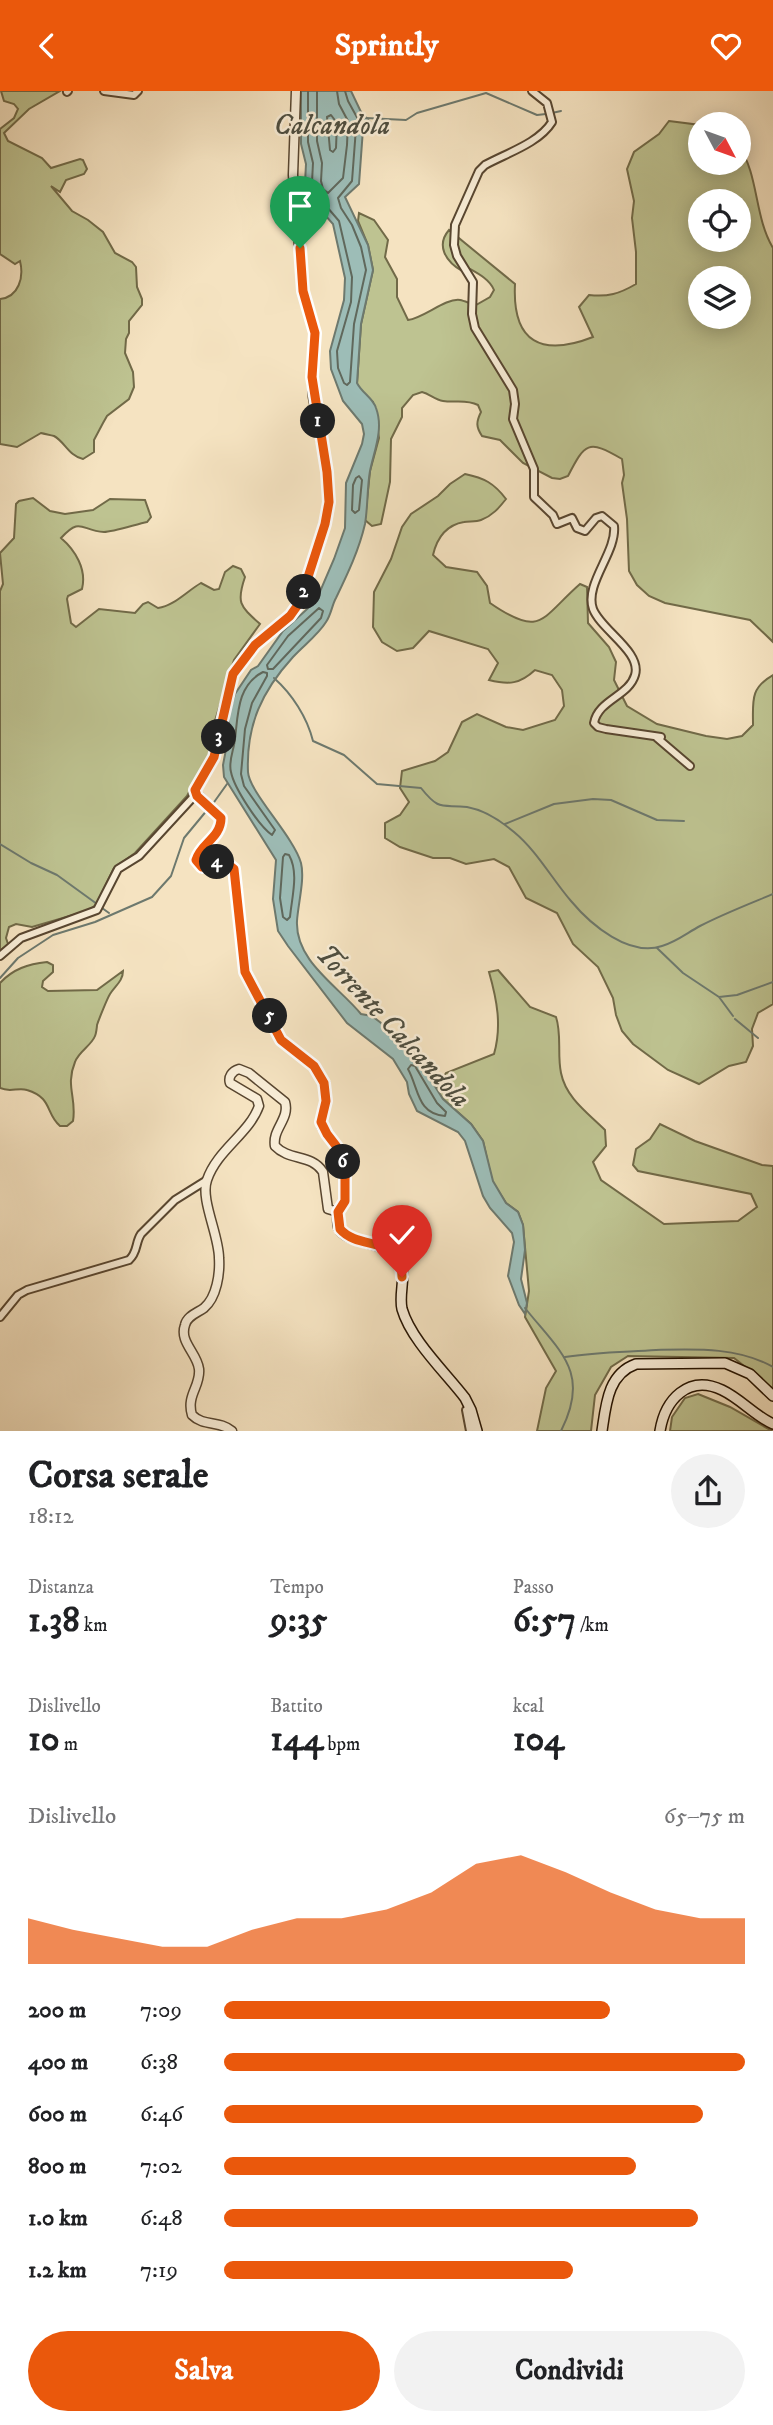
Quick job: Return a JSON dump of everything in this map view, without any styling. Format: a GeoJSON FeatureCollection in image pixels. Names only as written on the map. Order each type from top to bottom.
{"type":"FeatureCollection","features":[{"type":"Feature","properties":{"kind":"main road"},"geometry":{"type":"LineString","coordinates":[[338,1212],[338,1227],[344,1234],[390,1250],[400,1261],[400,1300],[408,1324],[456,1386],[471,1410],[477,1431]]}},
{"type":"Feature","properties":{"kind":"main road"},"geometry":{"type":"LineString","coordinates":[[602,1431],[609,1390],[614,1380],[626,1368],[636,1364],[725,1363],[750,1374],[773,1396]]}},
{"type":"Feature","properties":{"kind":"main road"},"geometry":{"type":"LineString","coordinates":[[660,1431],[664,1413],[672,1398],[692,1388],[706,1386],[724,1391],[773,1424]]}},
{"type":"Feature","properties":{"kind":"street"},"geometry":{"type":"LineString","coordinates":[[104,91],[130,96],[138,91]]}},
{"type":"Feature","properties":{"kind":"street"},"geometry":{"type":"LineString","coordinates":[[0,956],[20,939],[97,911],[111,888],[118,869],[139,856],[197,795],[198,784],[214,757],[233,674],[255,645],[290,616],[300,602],[320,543],[329,502],[327,472],[313,397],[315,333],[303,291],[295,200],[293,175],[296,91]]}},
{"type":"Feature","properties":{"kind":"street"},"geometry":{"type":"LineString","coordinates":[[532,91],[547,103],[552,114],[547,130],[479,171],[455,225],[454,245],[457,256],[473,282],[472,314],[475,328],[513,390],[513,419],[534,469],[534,497],[553,515],[557,524],[572,518],[578,528],[585,531],[596,518],[602,516],[614,526],[591,601],[596,614],[632,656],[636,671],[632,682],[601,709],[594,723],[598,727],[622,732],[658,736],[690,766]]}},
{"type":"Feature","properties":{"kind":"street"},"geometry":{"type":"LineString","coordinates":[[197,795],[221,818],[221,825],[198,853],[196,863],[202,867],[224,861],[234,869],[245,972],[281,1040],[314,1066],[324,1083],[326,1101],[321,1122],[337,1147],[345,1171],[345,1201],[338,1212],[332,1212],[327,1207],[320,1167],[310,1161],[288,1156],[275,1146],[274,1137],[286,1114],[285,1102],[243,1070],[233,1072],[230,1083],[257,1099],[258,1109],[218,1159],[207,1180],[207,1205],[217,1234],[219,1259],[213,1297],[186,1321],[183,1333],[200,1375],[190,1405],[192,1415],[197,1420],[223,1425],[232,1431]]}},
{"type":"Feature","properties":{"kind":"street"},"geometry":{"type":"LineString","coordinates":[[0,1317],[21,1293],[27,1290],[130,1260],[136,1252],[141,1234],[175,1200],[207,1180]]}},
{"type":"Feature","properties":{"kind":"street"},"geometry":{"type":"LineString","coordinates":[[456,1386],[468,1414],[470,1431]]}},
{"type":"Feature","properties":{"kind":"green space"},"geometry":{"type":"Polygon","coordinates":[[[1,91],[60,91],[29,109],[4,133],[8,141],[42,158],[51,168],[83,160],[87,169],[84,174],[66,180],[60,192],[51,186],[72,211],[103,232],[115,253],[136,267],[137,287],[142,305],[129,321],[125,353],[133,372],[134,387],[129,399],[107,416],[94,440],[94,452],[83,459],[74,455],[54,436],[41,433],[17,447],[0,444],[0,299],[16,290],[21,273],[20,261],[15,264],[0,254],[0,129],[14,118],[18,109],[14,104],[4,101],[1,91]]]}},
{"type":"Feature","properties":{"kind":"green space"},"geometry":{"type":"Polygon","coordinates":[[[669,121],[688,123],[688,175],[751,174],[762,223],[773,248],[773,642],[750,620],[665,603],[649,596],[637,585],[629,571],[622,459],[602,449],[589,448],[579,457],[568,476],[552,478],[523,463],[500,440],[482,436],[477,424],[481,412],[474,403],[440,400],[422,392],[413,395],[402,408],[402,417],[391,439],[390,482],[381,524],[372,526],[365,520],[370,471],[379,438],[373,402],[357,384],[361,324],[373,270],[368,245],[358,221],[359,213],[374,220],[388,240],[385,257],[397,279],[397,297],[408,320],[454,300],[476,305],[490,297],[494,290],[480,275],[470,269],[462,271],[447,258],[443,241],[449,230],[515,284],[515,304],[525,332],[545,345],[575,343],[593,337],[579,307],[589,295],[613,294],[636,284],[632,218],[634,201],[627,169],[634,152],[659,134],[669,121]]]}},
{"type":"Feature","properties":{"kind":"green space"},"geometry":{"type":"Polygon","coordinates":[[[465,474],[488,482],[506,499],[485,518],[447,529],[437,543],[433,555],[446,567],[477,572],[487,586],[490,603],[521,620],[540,620],[580,584],[587,587],[588,623],[609,647],[616,662],[614,680],[627,706],[657,724],[727,739],[742,736],[753,725],[753,702],[757,690],[773,675],[773,1004],[758,1013],[752,1029],[753,1046],[746,1062],[729,1066],[699,1084],[668,1070],[633,1044],[622,1031],[613,998],[598,967],[573,944],[557,913],[526,898],[509,867],[494,859],[466,864],[450,858],[433,858],[400,847],[385,838],[385,823],[400,815],[409,802],[400,788],[402,771],[435,761],[448,752],[462,722],[477,714],[506,727],[523,730],[555,720],[564,706],[562,690],[552,675],[535,670],[514,682],[489,680],[498,663],[488,649],[429,631],[413,648],[397,651],[382,642],[373,627],[374,592],[391,559],[402,527],[411,514],[465,474]]]}},
{"type":"Feature","properties":{"kind":"green space"},"geometry":{"type":"Polygon","coordinates":[[[33,498],[50,511],[65,514],[93,510],[110,499],[145,500],[151,517],[147,522],[108,532],[77,526],[61,538],[75,554],[83,574],[82,589],[67,599],[71,623],[76,627],[99,609],[135,613],[148,602],[158,608],[170,604],[201,583],[214,590],[219,589],[225,572],[233,566],[241,569],[245,577],[241,593],[244,608],[260,624],[234,660],[214,724],[209,755],[187,796],[135,853],[114,868],[96,905],[87,911],[32,927],[16,924],[9,927],[6,938],[8,944],[0,951],[0,591],[3,584],[0,553],[14,538],[16,504],[33,498]]]}},
{"type":"Feature","properties":{"kind":"green space"},"geometry":{"type":"Polygon","coordinates":[[[47,962],[53,965],[53,972],[43,981],[42,987],[48,991],[97,990],[123,971],[120,981],[105,1004],[93,1040],[79,1055],[72,1070],[73,1121],[67,1126],[60,1126],[55,1121],[45,1101],[35,1093],[24,1089],[0,1088],[0,983],[21,968],[47,962]]]}},
{"type":"Feature","properties":{"kind":"green space"},"geometry":{"type":"Polygon","coordinates":[[[498,970],[530,1007],[556,1017],[564,1082],[579,1105],[605,1130],[606,1146],[593,1162],[601,1180],[664,1224],[738,1221],[757,1207],[751,1194],[638,1171],[633,1165],[636,1149],[650,1139],[660,1124],[695,1141],[762,1165],[773,1166],[773,1389],[734,1358],[628,1356],[611,1367],[595,1395],[591,1431],[537,1431],[546,1388],[556,1371],[525,1317],[529,1291],[523,1225],[518,1212],[506,1203],[492,1181],[483,1141],[471,1124],[443,1099],[436,1089],[446,1073],[494,1054],[498,1013],[489,972],[498,970]]]}},
{"type":"Feature","properties":{"kind":"green space"},"geometry":{"type":"Polygon","coordinates":[[[698,1394],[730,1407],[772,1431],[670,1431],[672,1417],[685,1398],[698,1394]]]}},
{"type":"Feature","properties":{"kind":"water","name":"Calcandola"},"geometry":{"type":"Polygon","coordinates":[[[301,91],[351,91],[361,112],[370,122],[363,129],[359,184],[345,197],[368,245],[373,270],[361,324],[357,383],[375,404],[379,432],[369,477],[365,524],[356,552],[326,622],[282,670],[258,710],[250,739],[248,772],[250,781],[297,852],[301,863],[298,935],[310,961],[361,1014],[372,1016],[403,1040],[443,1099],[471,1124],[483,1141],[493,1181],[506,1203],[518,1212],[523,1225],[525,1250],[521,1279],[527,1303],[525,1314],[508,1276],[514,1242],[512,1233],[483,1196],[465,1141],[458,1132],[417,1111],[407,1082],[393,1059],[347,1023],[278,931],[273,899],[276,860],[224,777],[229,713],[235,694],[283,631],[316,601],[345,528],[346,483],[364,434],[362,424],[343,401],[331,369],[330,351],[344,300],[345,278],[333,224],[308,196],[305,183],[306,164],[301,144],[301,91]]]}},
{"type":"Feature","properties":{"kind":"waterway"},"geometry":{"type":"LineString","coordinates":[[366,118],[406,120],[417,113],[486,93],[537,115],[546,114]]}},
{"type":"Feature","properties":{"kind":"waterway"},"geometry":{"type":"LineString","coordinates":[[552,113],[561,111]]}},
{"type":"Feature","properties":{"kind":"waterway"},"geometry":{"type":"LineString","coordinates":[[274,678],[298,707],[313,741],[344,755],[377,784],[421,788],[437,804],[473,808],[498,820],[530,848],[589,920],[624,943],[649,948],[662,946],[718,917],[773,894]]}},
{"type":"Feature","properties":{"kind":"waterway"},"geometry":{"type":"LineString","coordinates":[[212,805],[227,784]]}},
{"type":"Feature","properties":{"kind":"waterway"},"geometry":{"type":"LineString","coordinates":[[505,824],[554,804],[593,799],[611,800],[657,820],[684,821]]}},
{"type":"Feature","properties":{"kind":"waterway"},"geometry":{"type":"LineString","coordinates":[[0,978],[18,958],[53,935],[95,922],[152,897],[171,876],[184,838],[208,809]]}},
{"type":"Feature","properties":{"kind":"waterway"},"geometry":{"type":"LineString","coordinates":[[0,844],[57,875],[97,904]]}},
{"type":"Feature","properties":{"kind":"waterway"},"geometry":{"type":"LineString","coordinates":[[102,908],[109,913]]}},
{"type":"Feature","properties":{"kind":"waterway"},"geometry":{"type":"LineString","coordinates":[[657,948],[683,973],[719,997],[737,995],[773,982]]}},
{"type":"Feature","properties":{"kind":"waterway"},"geometry":{"type":"LineString","coordinates":[[719,997],[733,1016]]}},
{"type":"Feature","properties":{"kind":"waterway"},"geometry":{"type":"LineString","coordinates":[[735,1019],[758,1038]]}},
{"type":"Feature","properties":{"kind":"waterway","name":"Torrente Calcandola"},"geometry":{"type":"LineString","coordinates":[[525,1308],[560,1351],[572,1378],[570,1411],[561,1431]]}},
{"type":"Feature","properties":{"kind":"waterway"},"geometry":{"type":"LineString","coordinates":[[565,1357],[610,1352],[701,1350],[746,1356],[773,1367]]}},
{"type":"Feature","properties":{"kind":"route"},"geometry":{"type":"LineString","coordinates":[[300,248],[303,291],[314,323],[313,397],[327,472],[329,502],[320,543],[300,602],[285,621],[267,633],[244,656],[233,674],[214,757],[195,790],[197,796],[221,818],[221,825],[198,853],[196,863],[202,867],[224,861],[234,869],[245,972],[281,1040],[314,1066],[324,1083],[326,1101],[322,1127],[337,1147],[345,1171],[345,1201],[338,1212],[338,1227],[344,1234],[390,1250],[400,1261],[402,1277]]}}]}
